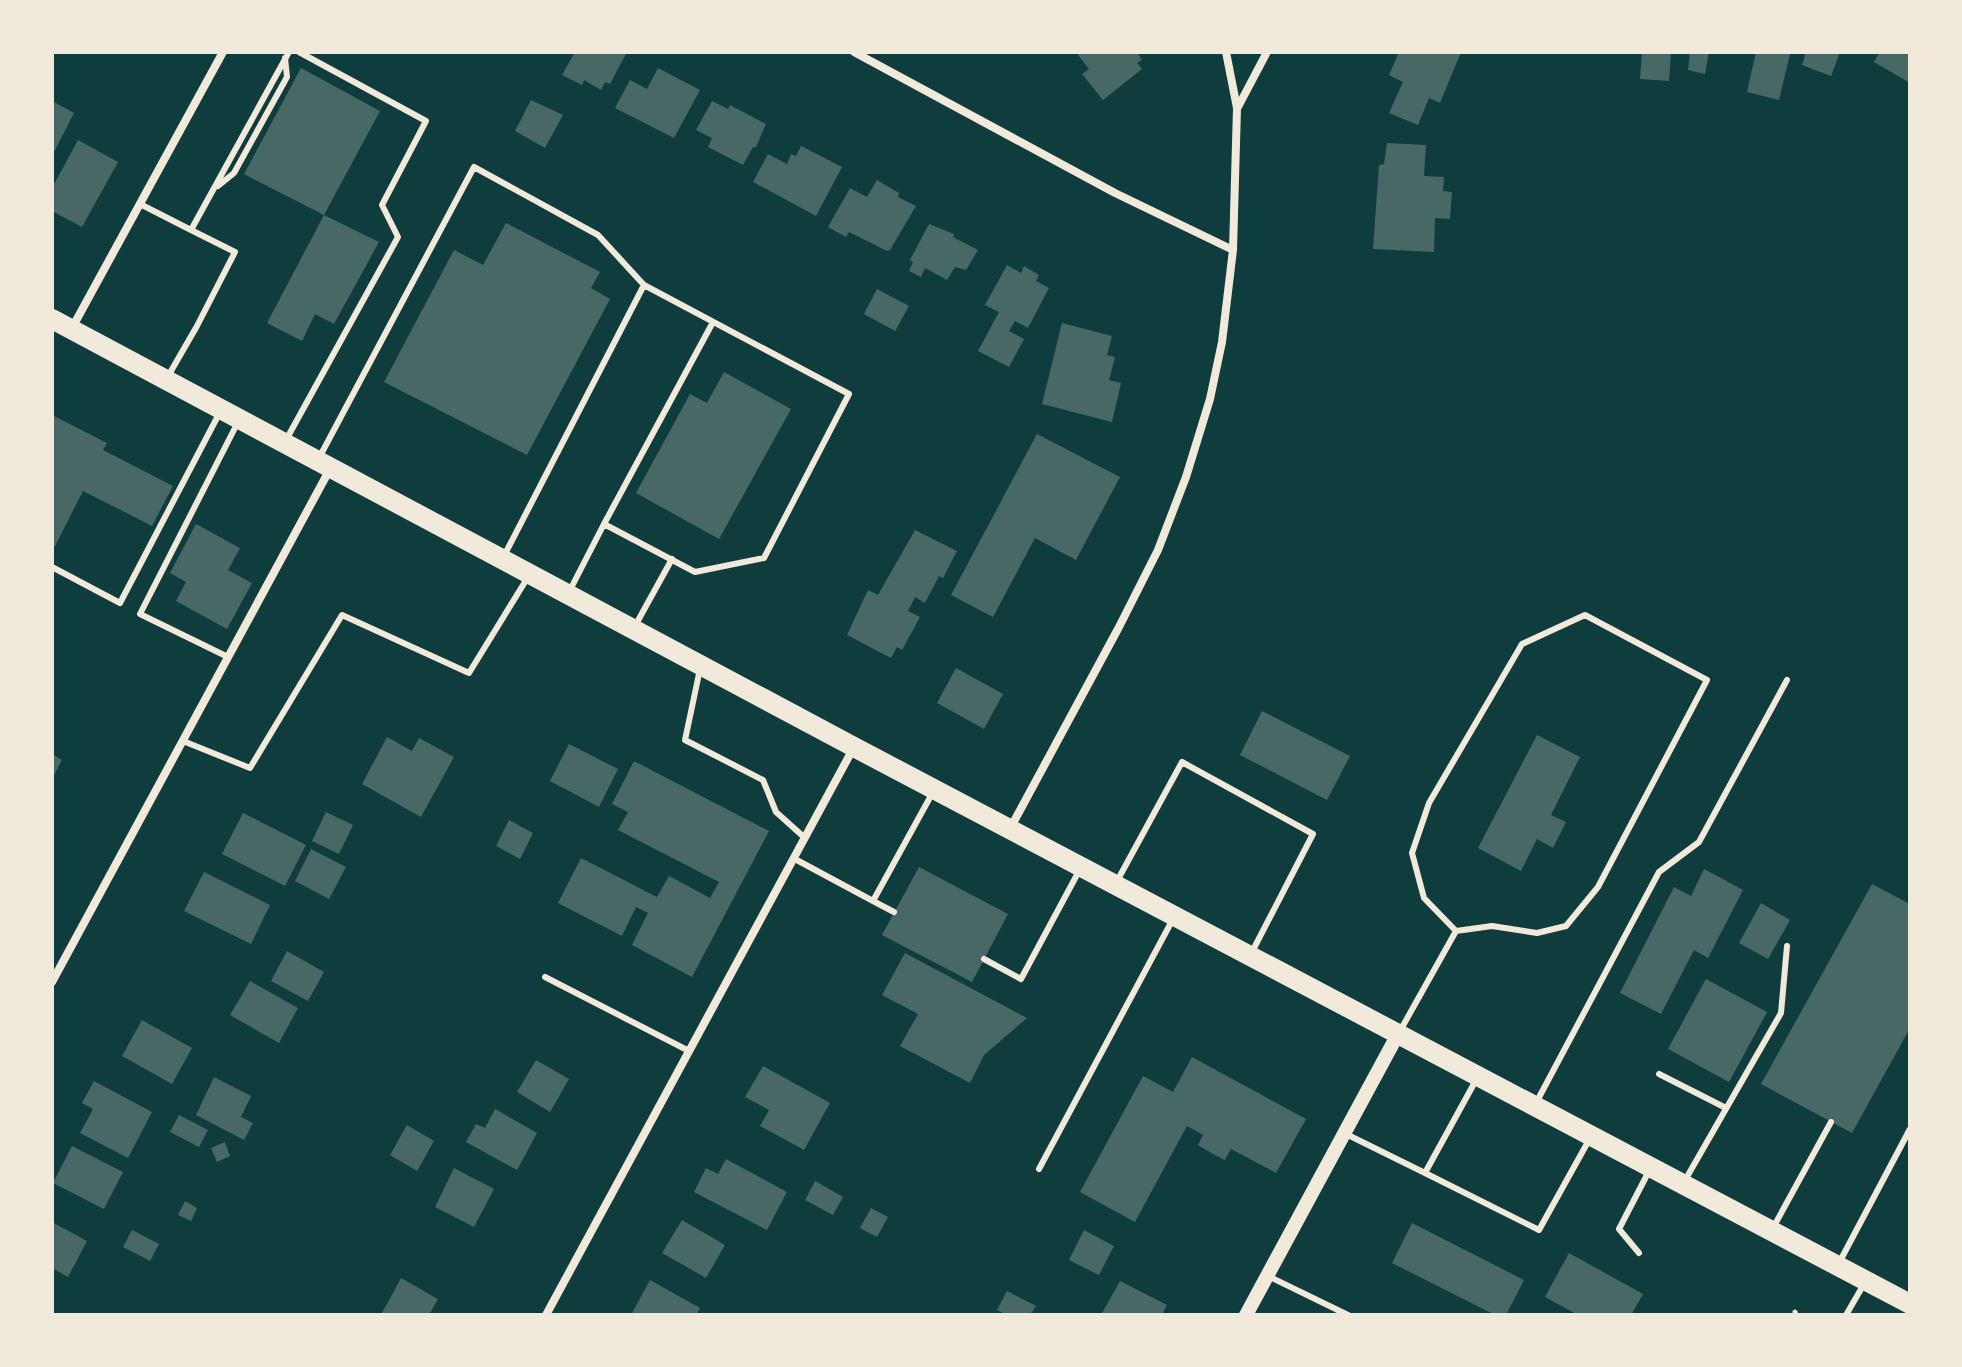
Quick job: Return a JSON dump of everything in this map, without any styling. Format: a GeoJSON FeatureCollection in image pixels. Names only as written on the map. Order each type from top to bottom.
{"type":"FeatureCollection","features":[{"type":"Feature","properties":{"kind":"main road"},"geometry":{"type":"LineString","coordinates":[[52,319],[854,747],[1910,1304]]}},
{"type":"Feature","properties":{"kind":"street"},"geometry":{"type":"LineString","coordinates":[[72,329],[223,52]]}},
{"type":"Feature","properties":{"kind":"street"},"geometry":{"type":"LineString","coordinates":[[854,52],[1115,193],[1233,250]]}},
{"type":"Feature","properties":{"kind":"street"},"geometry":{"type":"LineString","coordinates":[[1010,828],[1158,550],[1186,477],[1213,385],[1222,342],[1233,250],[1237,108],[1226,52]]}},
{"type":"Feature","properties":{"kind":"street"},"geometry":{"type":"LineString","coordinates":[[1237,108],[1267,52]]}},
{"type":"Feature","properties":{"kind":"street"},"geometry":{"type":"LineString","coordinates":[[52,982],[228,657],[324,465]]}},
{"type":"Feature","properties":{"kind":"street"},"geometry":{"type":"LineString","coordinates":[[546,1315],[854,747]]}},
{"type":"Feature","properties":{"kind":"street"},"geometry":{"type":"LineString","coordinates":[[1246,1315],[1398,1034]]}},
{"type":"Feature","properties":{"kind":"lane"},"geometry":{"type":"LineString","coordinates":[[284,443],[398,237],[382,205],[426,121],[299,52]]}},
{"type":"Feature","properties":{"kind":"lane"},"geometry":{"type":"LineString","coordinates":[[191,230],[287,55]]}},
{"type":"Feature","properties":{"kind":"lane"},"geometry":{"type":"LineString","coordinates":[[324,465],[474,167],[598,235],[644,285],[849,394],[764,558],[695,572],[604,524]]}},
{"type":"Feature","properties":{"kind":"lane"},"geometry":{"type":"LineString","coordinates":[[140,204],[235,252],[166,380]]}},
{"type":"Feature","properties":{"kind":"lane"},"geometry":{"type":"LineString","coordinates":[[502,560],[644,285]]}},
{"type":"Feature","properties":{"kind":"lane"},"geometry":{"type":"LineString","coordinates":[[567,594],[713,322]]}},
{"type":"Feature","properties":{"kind":"lane"},"geometry":{"type":"LineString","coordinates":[[52,567],[120,603],[230,414]]}},
{"type":"Feature","properties":{"kind":"lane"},"geometry":{"type":"LineString","coordinates":[[228,657],[140,614],[230,414]]}},
{"type":"Feature","properties":{"kind":"lane"},"geometry":{"type":"LineString","coordinates":[[633,629],[672,559]]}},
{"type":"Feature","properties":{"kind":"lane"},"geometry":{"type":"LineString","coordinates":[[183,741],[250,768],[342,615],[469,673],[530,574]]}},
{"type":"Feature","properties":{"kind":"lane"},"geometry":{"type":"LineString","coordinates":[[1585,615],[1707,680],[1598,887],[1566,926],[1537,933],[1492,926],[1456,931],[1424,898],[1412,853],[1429,803],[1522,644],[1585,615]]}},
{"type":"Feature","properties":{"kind":"lane"},"geometry":{"type":"LineString","coordinates":[[701,665],[685,740],[763,780],[776,812],[805,838]]}},
{"type":"Feature","properties":{"kind":"lane"},"geometry":{"type":"LineString","coordinates":[[1534,1106],[1659,872],[1699,842],[1787,680]]}},
{"type":"Feature","properties":{"kind":"lane"},"geometry":{"type":"LineString","coordinates":[[1116,884],[1182,762],[1313,834],[1251,956]]}},
{"type":"Feature","properties":{"kind":"lane"},"geometry":{"type":"LineString","coordinates":[[873,901],[934,788]]}},
{"type":"Feature","properties":{"kind":"lane"},"geometry":{"type":"LineString","coordinates":[[793,858],[894,912]]}},
{"type":"Feature","properties":{"kind":"lane"},"geometry":{"type":"LineString","coordinates":[[984,959],[1021,979],[1082,866]]}},
{"type":"Feature","properties":{"kind":"lane"},"geometry":{"type":"LineString","coordinates":[[1039,1169],[1175,915]]}},
{"type":"Feature","properties":{"kind":"lane"},"geometry":{"type":"LineString","coordinates":[[1398,1034],[1456,931]]}},
{"type":"Feature","properties":{"kind":"lane"},"geometry":{"type":"LineString","coordinates":[[1683,1185],[1781,1013],[1787,946]]}},
{"type":"Feature","properties":{"kind":"lane"},"geometry":{"type":"LineString","coordinates":[[545,977],[689,1051]]}},
{"type":"Feature","properties":{"kind":"lane"},"geometry":{"type":"LineString","coordinates":[[1659,1074],[1726,1108]]}},
{"type":"Feature","properties":{"kind":"lane"},"geometry":{"type":"LineString","coordinates":[[1425,1173],[1478,1076]]}},
{"type":"Feature","properties":{"kind":"lane"},"geometry":{"type":"LineString","coordinates":[[1771,1231],[1831,1122]]}},
{"type":"Feature","properties":{"kind":"lane"},"geometry":{"type":"LineString","coordinates":[[1837,1267],[1910,1129]]}},
{"type":"Feature","properties":{"kind":"lane"},"geometry":{"type":"LineString","coordinates":[[1345,1133],[1539,1230],[1591,1136]]}},
{"type":"Feature","properties":{"kind":"lane"},"geometry":{"type":"LineString","coordinates":[[1639,1253],[1619,1229],[1651,1168]]}},
{"type":"Feature","properties":{"kind":"lane"},"geometry":{"type":"LineString","coordinates":[[1268,1276],[1348,1315]]}},
{"type":"Feature","properties":{"kind":"lane"},"geometry":{"type":"LineString","coordinates":[[1846,1315],[1866,1281]]}},
{"type":"Feature","properties":{"kind":"building"},"geometry":{"type":"Polygon","coordinates":[[[575,52],[627,52],[610,84],[605,82],[601,90],[584,80],[582,85],[562,75],[575,52]]]}},
{"type":"Feature","properties":{"kind":"building"},"geometry":{"type":"Polygon","coordinates":[[[1081,52],[1137,52],[1142,60],[1137,63],[1142,69],[1103,100],[1082,74],[1089,69],[1078,55],[1081,52]]]}},
{"type":"Feature","properties":{"kind":"building"},"geometry":{"type":"Polygon","coordinates":[[[1399,52],[1461,52],[1440,103],[1429,98],[1418,125],[1389,113],[1403,82],[1389,75],[1399,52]]]}},
{"type":"Feature","properties":{"kind":"building"},"geometry":{"type":"Polygon","coordinates":[[[1642,52],[1671,52],[1669,81],[1640,79],[1642,52]]]}},
{"type":"Feature","properties":{"kind":"building"},"geometry":{"type":"Polygon","coordinates":[[[1690,52],[1709,52],[1705,74],[1688,70],[1690,52]]]}},
{"type":"Feature","properties":{"kind":"building"},"geometry":{"type":"Polygon","coordinates":[[[1756,52],[1790,54],[1779,100],[1747,92],[1756,52]]]}},
{"type":"Feature","properties":{"kind":"building"},"geometry":{"type":"Polygon","coordinates":[[[1806,52],[1840,52],[1831,76],[1802,65],[1806,52]]]}},
{"type":"Feature","properties":{"kind":"building"},"geometry":{"type":"Polygon","coordinates":[[[1880,52],[1910,52],[1910,83],[1874,62],[1880,52]]]}},
{"type":"Feature","properties":{"kind":"building"},"geometry":{"type":"Polygon","coordinates":[[[301,68],[380,111],[324,215],[244,174],[301,68]]]}},
{"type":"Feature","properties":{"kind":"building"},"geometry":{"type":"Polygon","coordinates":[[[658,68],[700,90],[674,138],[615,108],[630,80],[647,89],[658,68]]]}},
{"type":"Feature","properties":{"kind":"building"},"geometry":{"type":"Polygon","coordinates":[[[531,100],[563,115],[545,148],[515,131],[531,100]]]}},
{"type":"Feature","properties":{"kind":"building"},"geometry":{"type":"Polygon","coordinates":[[[52,101],[74,113],[52,156],[52,101]]]}},
{"type":"Feature","properties":{"kind":"building"},"geometry":{"type":"Polygon","coordinates":[[[712,101],[728,109],[730,105],[766,124],[756,147],[753,147],[743,165],[708,147],[712,138],[696,130],[712,101]]]}},
{"type":"Feature","properties":{"kind":"building"},"geometry":{"type":"Polygon","coordinates":[[[78,140],[118,162],[82,227],[52,211],[52,188],[78,140]]]}},
{"type":"Feature","properties":{"kind":"building"},"geometry":{"type":"Polygon","coordinates":[[[1387,143],[1426,145],[1424,176],[1444,177],[1443,191],[1452,192],[1450,219],[1435,218],[1434,252],[1373,249],[1379,165],[1384,164],[1387,143]]]}},
{"type":"Feature","properties":{"kind":"building"},"geometry":{"type":"Polygon","coordinates":[[[801,146],[842,167],[816,216],[753,182],[768,154],[787,164],[791,154],[796,156],[801,146]]]}},
{"type":"Feature","properties":{"kind":"building"},"geometry":{"type":"Polygon","coordinates":[[[877,180],[899,193],[898,197],[916,206],[887,251],[849,232],[846,237],[828,227],[850,188],[867,197],[877,180]]]}},
{"type":"Feature","properties":{"kind":"building"},"geometry":{"type":"Polygon","coordinates":[[[324,215],[379,242],[334,324],[315,314],[302,341],[267,323],[324,215]]]}},
{"type":"Feature","properties":{"kind":"building"},"geometry":{"type":"Polygon","coordinates":[[[506,223],[600,272],[591,288],[610,299],[527,455],[384,382],[454,250],[483,265],[506,223]]]}},
{"type":"Feature","properties":{"kind":"building"},"geometry":{"type":"Polygon","coordinates":[[[929,224],[954,234],[953,237],[978,250],[966,270],[955,267],[947,280],[925,268],[921,277],[909,271],[913,262],[910,260],[929,224]]]}},
{"type":"Feature","properties":{"kind":"building"},"geometry":{"type":"Polygon","coordinates":[[[1007,265],[1021,273],[1024,266],[1039,275],[1036,281],[1049,288],[1028,328],[1015,321],[1009,331],[1024,339],[1009,367],[978,351],[999,312],[985,305],[1007,265]]]}},
{"type":"Feature","properties":{"kind":"building"},"geometry":{"type":"Polygon","coordinates":[[[877,289],[909,306],[895,331],[864,314],[877,289]]]}},
{"type":"Feature","properties":{"kind":"building"},"geometry":{"type":"Polygon","coordinates":[[[1062,323],[1112,336],[1107,355],[1115,357],[1109,380],[1121,383],[1112,422],[1042,404],[1062,323]]]}},
{"type":"Feature","properties":{"kind":"building"},"geometry":{"type":"Polygon","coordinates":[[[724,372],[791,409],[719,539],[636,493],[690,394],[707,403],[724,372]]]}},
{"type":"Feature","properties":{"kind":"building"},"geometry":{"type":"Polygon","coordinates":[[[52,415],[107,443],[103,450],[173,486],[152,526],[83,491],[52,552],[52,415]]]}},
{"type":"Feature","properties":{"kind":"building"},"geometry":{"type":"Polygon","coordinates":[[[1037,434],[1120,477],[1076,560],[1035,538],[993,617],[951,595],[1037,434]]]}},
{"type":"Feature","properties":{"kind":"building"},"geometry":{"type":"Polygon","coordinates":[[[196,524],[240,548],[228,570],[252,583],[227,629],[176,601],[186,582],[170,573],[196,524]]]}},
{"type":"Feature","properties":{"kind":"building"},"geometry":{"type":"Polygon","coordinates":[[[915,530],[957,551],[925,603],[915,597],[908,611],[920,617],[902,650],[897,647],[891,658],[847,635],[868,590],[878,595],[915,530]]]}},
{"type":"Feature","properties":{"kind":"building"},"geometry":{"type":"Polygon","coordinates":[[[956,668],[1003,694],[984,729],[937,703],[956,668]]]}},
{"type":"Feature","properties":{"kind":"building"},"geometry":{"type":"Polygon","coordinates":[[[1262,711],[1350,756],[1327,800],[1240,755],[1262,711]]]}},
{"type":"Feature","properties":{"kind":"building"},"geometry":{"type":"Polygon","coordinates":[[[1537,735],[1580,757],[1551,815],[1566,822],[1553,848],[1537,839],[1521,871],[1478,848],[1537,735]]]}},
{"type":"Feature","properties":{"kind":"building"},"geometry":{"type":"Polygon","coordinates":[[[387,737],[412,751],[419,738],[454,757],[421,817],[362,784],[387,737]]]}},
{"type":"Feature","properties":{"kind":"building"},"geometry":{"type":"Polygon","coordinates":[[[569,744],[618,769],[599,807],[550,781],[569,744]]]}},
{"type":"Feature","properties":{"kind":"building"},"geometry":{"type":"Polygon","coordinates":[[[52,754],[62,760],[52,779],[52,754]]]}},
{"type":"Feature","properties":{"kind":"building"},"geometry":{"type":"Polygon","coordinates":[[[634,761],[769,831],[692,977],[632,945],[648,913],[636,907],[622,936],[558,903],[581,858],[657,897],[669,876],[710,898],[719,882],[618,830],[628,812],[612,804],[634,761]]]}},
{"type":"Feature","properties":{"kind":"building"},"geometry":{"type":"Polygon","coordinates":[[[326,812],[353,825],[339,854],[312,841],[326,812]]]}},
{"type":"Feature","properties":{"kind":"building"},"geometry":{"type":"Polygon","coordinates":[[[243,813],[306,845],[285,886],[222,854],[243,813]]]}},
{"type":"Feature","properties":{"kind":"building"},"geometry":{"type":"Polygon","coordinates":[[[509,820],[533,833],[520,859],[496,846],[509,820]]]}},
{"type":"Feature","properties":{"kind":"building"},"geometry":{"type":"Polygon","coordinates":[[[311,849],[346,867],[329,899],[295,881],[311,849]]]}},
{"type":"Feature","properties":{"kind":"building"},"geometry":{"type":"Polygon","coordinates":[[[919,867],[1008,914],[972,982],[882,935],[919,867]]]}},
{"type":"Feature","properties":{"kind":"building"},"geometry":{"type":"Polygon","coordinates":[[[1704,869],[1743,890],[1708,958],[1694,950],[1661,1014],[1620,993],[1674,887],[1691,896],[1704,869]]]}},
{"type":"Feature","properties":{"kind":"building"},"geometry":{"type":"Polygon","coordinates":[[[204,872],[270,905],[251,944],[184,911],[204,872]]]}},
{"type":"Feature","properties":{"kind":"building"},"geometry":{"type":"Polygon","coordinates":[[[1872,884],[1910,904],[1910,1028],[1852,1133],[1761,1084],[1872,884]]]}},
{"type":"Feature","properties":{"kind":"building"},"geometry":{"type":"Polygon","coordinates":[[[1761,903],[1790,920],[1768,959],[1739,943],[1761,903]]]}},
{"type":"Feature","properties":{"kind":"building"},"geometry":{"type":"Polygon","coordinates":[[[287,951],[324,972],[308,1001],[271,981],[287,951]]]}},
{"type":"Feature","properties":{"kind":"building"},"geometry":{"type":"Polygon","coordinates":[[[905,953],[1027,1018],[984,1055],[970,1083],[900,1046],[918,1014],[882,995],[905,953]]]}},
{"type":"Feature","properties":{"kind":"building"},"geometry":{"type":"Polygon","coordinates":[[[1706,979],[1767,1012],[1729,1082],[1668,1049],[1706,979]]]}},
{"type":"Feature","properties":{"kind":"building"},"geometry":{"type":"Polygon","coordinates":[[[250,981],[298,1008],[279,1043],[230,1015],[250,981]]]}},
{"type":"Feature","properties":{"kind":"building"},"geometry":{"type":"Polygon","coordinates":[[[142,1020],[192,1048],[172,1084],[122,1056],[142,1020]]]}},
{"type":"Feature","properties":{"kind":"building"},"geometry":{"type":"Polygon","coordinates":[[[1192,1057],[1306,1119],[1276,1173],[1231,1149],[1225,1160],[1215,1155],[1198,1145],[1203,1135],[1187,1126],[1135,1222],[1080,1192],[1143,1076],[1173,1092],[1192,1057]]]}},
{"type":"Feature","properties":{"kind":"building"},"geometry":{"type":"Polygon","coordinates":[[[536,1060],[569,1079],[550,1112],[517,1092],[536,1060]]]}},
{"type":"Feature","properties":{"kind":"building"},"geometry":{"type":"Polygon","coordinates":[[[763,1066],[830,1103],[804,1150],[760,1126],[769,1110],[745,1097],[763,1066]]]}},
{"type":"Feature","properties":{"kind":"building"},"geometry":{"type":"Polygon","coordinates":[[[214,1077],[251,1096],[241,1117],[253,1123],[244,1140],[196,1115],[214,1077]]]}},
{"type":"Feature","properties":{"kind":"building"},"geometry":{"type":"Polygon","coordinates":[[[94,1081],[152,1112],[128,1158],[80,1133],[93,1109],[82,1103],[94,1081]]]}},
{"type":"Feature","properties":{"kind":"building"},"geometry":{"type":"Polygon","coordinates":[[[495,1109],[537,1133],[517,1170],[466,1142],[476,1124],[485,1128],[495,1109]]]}},
{"type":"Feature","properties":{"kind":"building"},"geometry":{"type":"Polygon","coordinates":[[[179,1115],[208,1130],[199,1147],[170,1132],[179,1115]]]}},
{"type":"Feature","properties":{"kind":"building"},"geometry":{"type":"Polygon","coordinates":[[[407,1125],[434,1141],[417,1171],[390,1155],[407,1125]]]}},
{"type":"Feature","properties":{"kind":"building"},"geometry":{"type":"Polygon","coordinates":[[[225,1142],[230,1156],[217,1162],[211,1148],[225,1142]]]}},
{"type":"Feature","properties":{"kind":"building"},"geometry":{"type":"Polygon","coordinates":[[[72,1146],[123,1172],[104,1209],[53,1183],[72,1146]]]}},
{"type":"Feature","properties":{"kind":"building"},"geometry":{"type":"Polygon","coordinates":[[[726,1159],[787,1192],[767,1230],[694,1192],[706,1168],[718,1174],[726,1159]]]}},
{"type":"Feature","properties":{"kind":"building"},"geometry":{"type":"Polygon","coordinates":[[[454,1168],[494,1189],[474,1227],[435,1207],[454,1168]]]}},
{"type":"Feature","properties":{"kind":"building"},"geometry":{"type":"Polygon","coordinates":[[[815,1181],[843,1197],[833,1215],[805,1200],[815,1181]]]}},
{"type":"Feature","properties":{"kind":"building"},"geometry":{"type":"Polygon","coordinates":[[[185,1201],[197,1208],[191,1221],[178,1215],[185,1201]]]}},
{"type":"Feature","properties":{"kind":"building"},"geometry":{"type":"Polygon","coordinates":[[[871,1208],[888,1217],[877,1237],[860,1228],[871,1208]]]}},
{"type":"Feature","properties":{"kind":"building"},"geometry":{"type":"Polygon","coordinates":[[[682,1220],[725,1245],[706,1278],[662,1253],[682,1220]]]}},
{"type":"Feature","properties":{"kind":"building"},"geometry":{"type":"Polygon","coordinates":[[[52,1222],[87,1241],[68,1277],[52,1268],[52,1222]]]}},
{"type":"Feature","properties":{"kind":"building"},"geometry":{"type":"Polygon","coordinates":[[[1412,1223],[1524,1280],[1506,1315],[1495,1315],[1392,1263],[1412,1223]]]}},
{"type":"Feature","properties":{"kind":"building"},"geometry":{"type":"Polygon","coordinates":[[[132,1230],[159,1244],[150,1261],[123,1247],[132,1230]]]}},
{"type":"Feature","properties":{"kind":"building"},"geometry":{"type":"Polygon","coordinates":[[[1084,1230],[1114,1246],[1099,1275],[1069,1260],[1084,1230]]]}},
{"type":"Feature","properties":{"kind":"building"},"geometry":{"type":"Polygon","coordinates":[[[1569,1253],[1643,1294],[1631,1315],[1578,1315],[1545,1297],[1569,1253]]]}},
{"type":"Feature","properties":{"kind":"building"},"geometry":{"type":"Polygon","coordinates":[[[401,1278],[438,1299],[429,1315],[381,1315],[401,1278]]]}},
{"type":"Feature","properties":{"kind":"building"},"geometry":{"type":"Polygon","coordinates":[[[650,1280],[700,1308],[696,1315],[631,1315],[650,1280]]]}},
{"type":"Feature","properties":{"kind":"building"},"geometry":{"type":"Polygon","coordinates":[[[1120,1281],[1167,1305],[1162,1315],[1101,1315],[1120,1281]]]}},
{"type":"Feature","properties":{"kind":"building"},"geometry":{"type":"Polygon","coordinates":[[[1007,1291],[1036,1306],[1030,1315],[1007,1315],[997,1310],[1007,1291]]]}}]}
